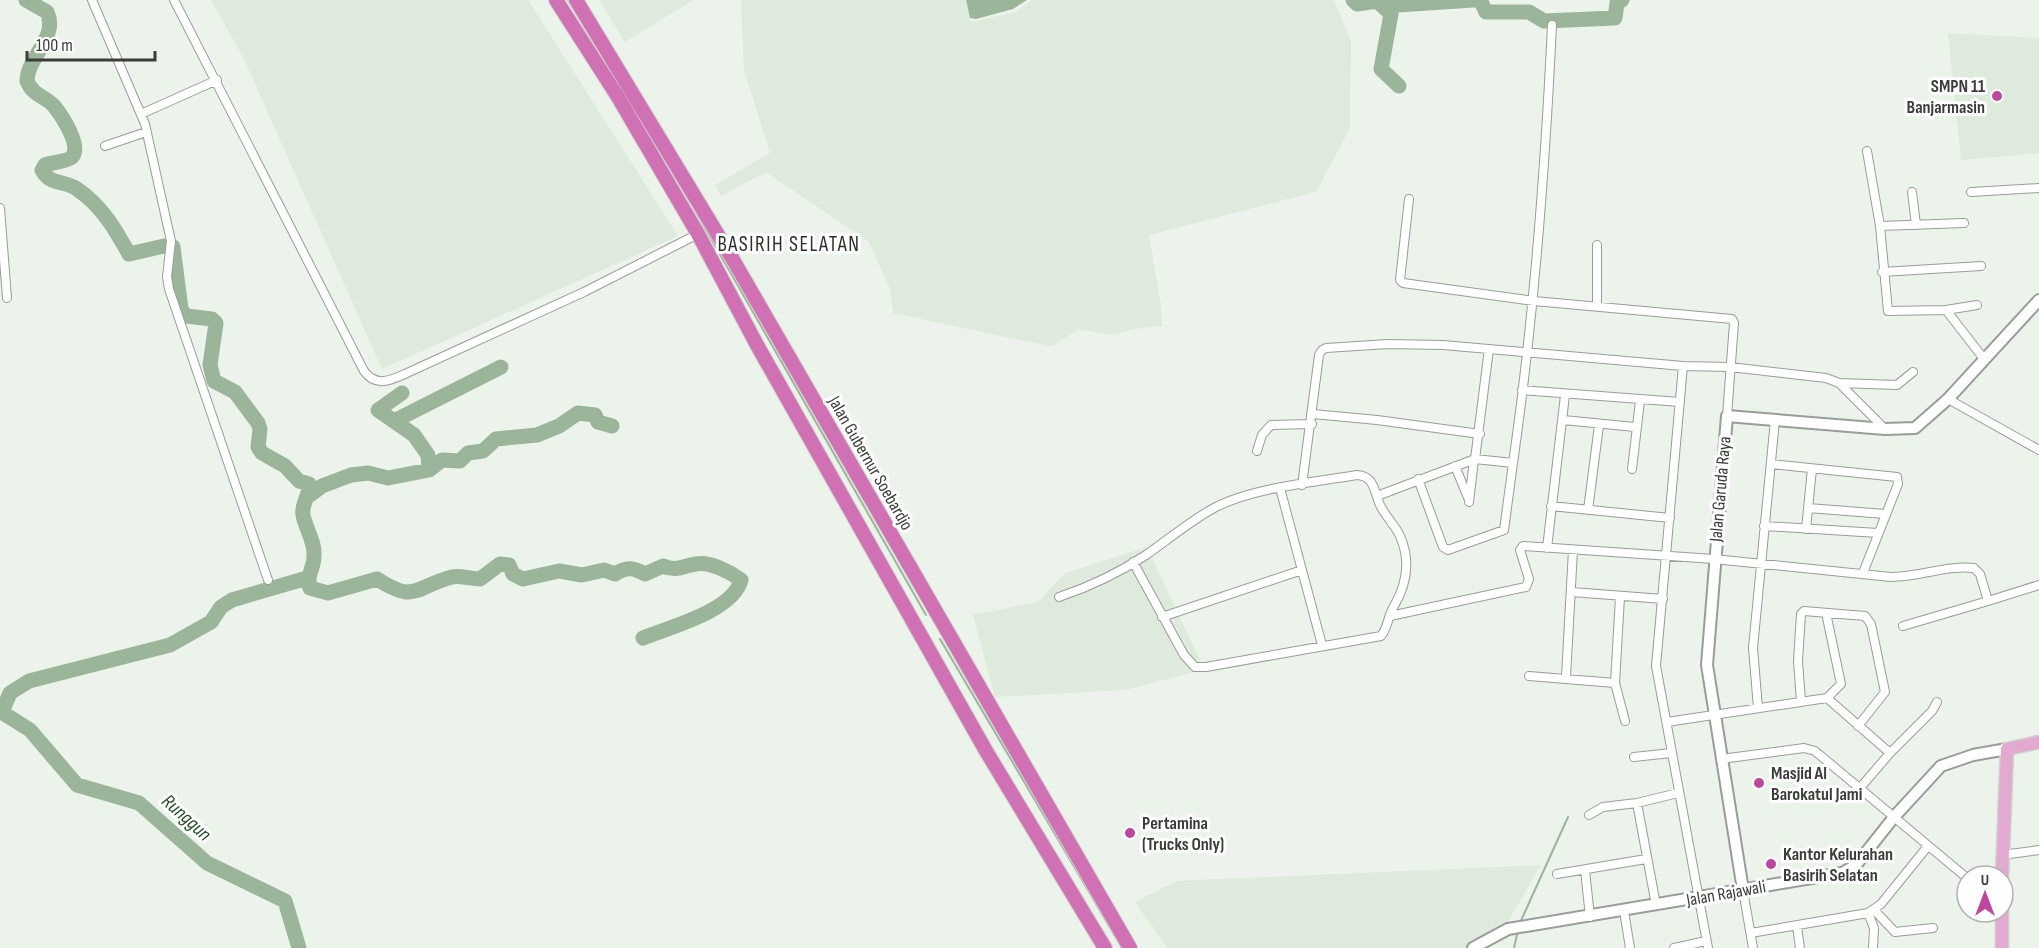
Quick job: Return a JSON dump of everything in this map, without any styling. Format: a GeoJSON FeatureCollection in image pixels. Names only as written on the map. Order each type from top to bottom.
{"type":"FeatureCollection","features":[{"type":"Feature","properties":{"kind":"highway"},"geometry":{"type":"LineString","coordinates":[[556,0],[618,97],[698,234],[757,345],[987,751],[1105,948]]}},
{"type":"Feature","properties":{"kind":"highway","name":"Jalan Gubernur Soebardjo"},"geometry":{"type":"LineString","coordinates":[[576,0],[732,258],[1130,948]]}},
{"type":"Feature","properties":{"kind":"highway"},"geometry":{"type":"LineString","coordinates":[[920,632],[940,620]]}},
{"type":"Feature","properties":{"kind":"main road"},"geometry":{"type":"LineString","coordinates":[[2002,864],[2007,749],[2039,742]]}},
{"type":"Feature","properties":{"kind":"main road"},"geometry":{"type":"LineString","coordinates":[[2002,924],[2002,948]]}},
{"type":"Feature","properties":{"kind":"street"},"geometry":{"type":"LineString","coordinates":[[92,0],[141,114],[171,241],[167,277],[169,289],[268,580]]}},
{"type":"Feature","properties":{"kind":"street"},"geometry":{"type":"LineString","coordinates":[[174,0],[217,80],[364,371],[377,381],[391,380],[584,292],[698,234]]}},
{"type":"Feature","properties":{"kind":"street"},"geometry":{"type":"LineString","coordinates":[[1418,479],[1443,547],[1448,550],[1504,530],[1534,301],[1545,163],[1552,25]]}},
{"type":"Feature","properties":{"kind":"street"},"geometry":{"type":"LineString","coordinates":[[141,114],[217,80]]}},
{"type":"Feature","properties":{"kind":"street"},"geometry":{"type":"LineString","coordinates":[[105,146],[146,132]]}},
{"type":"Feature","properties":{"kind":"street"},"geometry":{"type":"LineString","coordinates":[[1867,151],[1880,226],[1882,272],[1888,311],[1946,310],[1977,305]]}},
{"type":"Feature","properties":{"kind":"street"},"geometry":{"type":"LineString","coordinates":[[1971,192],[2039,188]]}},
{"type":"Feature","properties":{"kind":"street"},"geometry":{"type":"LineString","coordinates":[[1912,192],[1916,225]]}},
{"type":"Feature","properties":{"kind":"street"},"geometry":{"type":"LineString","coordinates":[[1408,200],[1400,280],[1402,283],[1534,301],[1729,318],[1734,323],[1727,416]]}},
{"type":"Feature","properties":{"kind":"street"},"geometry":{"type":"LineString","coordinates":[[0,208],[7,298]]}},
{"type":"Feature","properties":{"kind":"street"},"geometry":{"type":"LineString","coordinates":[[1880,226],[1964,223]]}},
{"type":"Feature","properties":{"kind":"street"},"geometry":{"type":"LineString","coordinates":[[1597,245],[1597,306]]}},
{"type":"Feature","properties":{"kind":"street"},"geometry":{"type":"LineString","coordinates":[[1882,272],[1981,266]]}},
{"type":"Feature","properties":{"kind":"street","name":"Jalan Garuda Raya"},"geometry":{"type":"LineString","coordinates":[[1743,890],[1707,665],[1727,416],[1885,429],[1915,428],[1948,399],[2039,300]]}},
{"type":"Feature","properties":{"kind":"street"},"geometry":{"type":"LineString","coordinates":[[1946,310],[1984,359]]}},
{"type":"Feature","properties":{"kind":"street"},"geometry":{"type":"LineString","coordinates":[[1302,485],[1312,424],[1319,356],[1323,349],[1407,344],[1489,349],[1683,366],[1730,367],[1826,378],[1839,383],[1898,386],[1913,372]]}},
{"type":"Feature","properties":{"kind":"street"},"geometry":{"type":"LineString","coordinates":[[1455,466],[1469,502],[1474,459],[1480,434],[1489,349]]}},
{"type":"Feature","properties":{"kind":"street"},"geometry":{"type":"LineString","coordinates":[[1674,948],[1707,945],[1656,666],[1683,366]]}},
{"type":"Feature","properties":{"kind":"street"},"geometry":{"type":"LineString","coordinates":[[1839,383],[1885,429]]}},
{"type":"Feature","properties":{"kind":"street"},"geometry":{"type":"LineString","coordinates":[[1522,390],[1640,401],[1680,402]]}},
{"type":"Feature","properties":{"kind":"street"},"geometry":{"type":"LineString","coordinates":[[1547,548],[1565,395]]}},
{"type":"Feature","properties":{"kind":"street"},"geometry":{"type":"LineString","coordinates":[[1948,399],[2039,450]]}},
{"type":"Feature","properties":{"kind":"street"},"geometry":{"type":"LineString","coordinates":[[1632,469],[1635,427],[1640,401]]}},
{"type":"Feature","properties":{"kind":"street"},"geometry":{"type":"LineString","coordinates":[[1313,414],[1480,434]]}},
{"type":"Feature","properties":{"kind":"street"},"geometry":{"type":"LineString","coordinates":[[1563,420],[1635,427]]}},
{"type":"Feature","properties":{"kind":"street"},"geometry":{"type":"LineString","coordinates":[[1758,708],[1752,661],[1774,420]]}},
{"type":"Feature","properties":{"kind":"street"},"geometry":{"type":"LineString","coordinates":[[1257,451],[1266,429],[1271,425],[1312,424]]}},
{"type":"Feature","properties":{"kind":"street"},"geometry":{"type":"LineString","coordinates":[[1588,510],[1599,425]]}},
{"type":"Feature","properties":{"kind":"street"},"geometry":{"type":"LineString","coordinates":[[1377,496],[1474,459],[1513,464]]}},
{"type":"Feature","properties":{"kind":"street"},"geometry":{"type":"LineString","coordinates":[[1771,464],[1895,476],[1898,484],[1863,573]]}},
{"type":"Feature","properties":{"kind":"street"},"geometry":{"type":"LineString","coordinates":[[1806,529],[1812,469]]}},
{"type":"Feature","properties":{"kind":"street"},"geometry":{"type":"LineString","coordinates":[[1059,597],[1133,562],[1213,508],[1280,488],[1362,475],[1371,481],[1380,505],[1401,536],[1406,555],[1406,582],[1384,633],[1375,639],[1322,645],[1206,668],[1195,667],[1184,655],[1133,562]]}},
{"type":"Feature","properties":{"kind":"street"},"geometry":{"type":"LineString","coordinates":[[1280,488],[1322,645]]}},
{"type":"Feature","properties":{"kind":"street"},"geometry":{"type":"LineString","coordinates":[[1551,506],[1670,518]]}},
{"type":"Feature","properties":{"kind":"street"},"geometry":{"type":"LineString","coordinates":[[1808,508],[1885,514]]}},
{"type":"Feature","properties":{"kind":"street"},"geometry":{"type":"LineString","coordinates":[[1764,526],[1878,533]]}},
{"type":"Feature","properties":{"kind":"street"},"geometry":{"type":"LineString","coordinates":[[1390,616],[1526,587],[1529,579],[1521,548],[1666,556],[1906,577],[1949,568],[1974,568],[1980,574],[1988,601]]}},
{"type":"Feature","properties":{"kind":"street"},"geometry":{"type":"LineString","coordinates":[[1566,677],[1573,550]]}},
{"type":"Feature","properties":{"kind":"street"},"geometry":{"type":"LineString","coordinates":[[1162,617],[1302,570]]}},
{"type":"Feature","properties":{"kind":"street"},"geometry":{"type":"LineString","coordinates":[[1903,626],[2039,585]]}},
{"type":"Feature","properties":{"kind":"street"},"geometry":{"type":"LineString","coordinates":[[1572,592],[1663,599]]}},
{"type":"Feature","properties":{"kind":"street"},"geometry":{"type":"LineString","coordinates":[[1620,597],[1615,683],[1625,721]]}},
{"type":"Feature","properties":{"kind":"street"},"geometry":{"type":"LineString","coordinates":[[1801,701],[1798,661],[1800,618],[1804,611],[1863,615],[1871,624],[1885,692],[1858,726]]}},
{"type":"Feature","properties":{"kind":"street"},"geometry":{"type":"LineString","coordinates":[[1667,722],[1827,698],[1841,684],[1826,613]]}},
{"type":"Feature","properties":{"kind":"street"},"geometry":{"type":"LineString","coordinates":[[1529,676],[1566,677],[1615,683]]}},
{"type":"Feature","properties":{"kind":"street"},"geometry":{"type":"LineString","coordinates":[[1827,698],[1890,753]]}},
{"type":"Feature","properties":{"kind":"street"},"geometry":{"type":"LineString","coordinates":[[1860,788],[1890,753],[1932,711],[1937,702]]}},
{"type":"Feature","properties":{"kind":"street"},"geometry":{"type":"LineString","coordinates":[[1721,759],[1810,749],[1955,869]]}},
{"type":"Feature","properties":{"kind":"street","name":"Jalan Rajawali"},"geometry":{"type":"LineString","coordinates":[[1473,948],[1508,929],[1831,876],[1850,870],[1934,772],[1947,762],[2007,749]]}},
{"type":"Feature","properties":{"kind":"street"},"geometry":{"type":"LineString","coordinates":[[1634,757],[1671,753]]}},
{"type":"Feature","properties":{"kind":"street"},"geometry":{"type":"LineString","coordinates":[[1589,815],[1603,807],[1637,803],[1678,793]]}},
{"type":"Feature","properties":{"kind":"street"},"geometry":{"type":"LineString","coordinates":[[1637,803],[1656,905]]}},
{"type":"Feature","properties":{"kind":"street"},"geometry":{"type":"LineString","coordinates":[[1751,933],[1871,911],[1928,846]]}},
{"type":"Feature","properties":{"kind":"street"},"geometry":{"type":"LineString","coordinates":[[2002,855],[2039,850]]}},
{"type":"Feature","properties":{"kind":"street"},"geometry":{"type":"LineString","coordinates":[[1557,874],[1646,859]]}},
{"type":"Feature","properties":{"kind":"street"},"geometry":{"type":"LineString","coordinates":[[1584,870],[1590,917]]}},
{"type":"Feature","properties":{"kind":"street"},"geometry":{"type":"LineString","coordinates":[[1743,890],[1753,948]]}},
{"type":"Feature","properties":{"kind":"street"},"geometry":{"type":"LineString","coordinates":[[1624,911],[1630,948]]}},
{"type":"Feature","properties":{"kind":"street"},"geometry":{"type":"LineString","coordinates":[[1871,911],[1895,932],[1933,927]]}},
{"type":"Feature","properties":{"kind":"street"},"geometry":{"type":"LineString","coordinates":[[1871,911],[1874,928],[1873,948]]}},
{"type":"Feature","properties":{"kind":"street"},"geometry":{"type":"LineString","coordinates":[[1797,926],[1800,948]]}},
{"type":"Feature","properties":{"kind":"shaded area"},"geometry":{"type":"Polygon","coordinates":[[[211,0],[528,0],[678,236],[382,369],[244,59],[211,0]]]}},
{"type":"Feature","properties":{"kind":"shaded area"},"geometry":{"type":"Polygon","coordinates":[[[599,0],[693,0],[625,42],[599,0]]]}},
{"type":"Feature","properties":{"kind":"shaded area"},"geometry":{"type":"Polygon","coordinates":[[[741,0],[965,0],[971,22],[1016,12],[1032,0],[1334,0],[1351,42],[1350,128],[1316,192],[1149,235],[1162,326],[1139,328],[1109,335],[1079,329],[1052,346],[1019,340],[893,313],[890,289],[869,242],[766,172],[721,196],[715,185],[770,153],[744,70],[741,0]]]}},
{"type":"Feature","properties":{"kind":"shaded area"},"geometry":{"type":"Polygon","coordinates":[[[966,0],[1027,0],[1013,9],[976,19],[970,18],[966,0]]]}},
{"type":"Feature","properties":{"kind":"shaded area","name":"SMPN 11 Banjarmasin"},"geometry":{"type":"Polygon","coordinates":[[[1948,33],[2039,38],[2039,153],[1961,160],[1948,33]]]}},
{"type":"Feature","properties":{"kind":"shaded area"},"geometry":{"type":"Polygon","coordinates":[[[1147,547],[1204,669],[1126,690],[995,697],[973,615],[1038,602],[1065,573],[1147,547]]]}},
{"type":"Feature","properties":{"kind":"shaded area"},"geometry":{"type":"Polygon","coordinates":[[[1541,865],[1506,925],[1465,948],[1167,948],[1135,902],[1177,881],[1541,865]]]}},
{"type":"Feature","properties":{"kind":"waterway"},"geometry":{"type":"LineString","coordinates":[[26,0],[47,12],[50,21],[46,38],[28,72],[27,81],[32,90],[51,103],[57,111],[70,131],[75,146],[72,157],[45,165],[42,170],[53,181],[72,186],[94,203],[113,227],[129,254],[164,246],[173,247],[181,309],[186,316],[212,319],[216,323],[210,365],[214,381],[235,392],[258,423],[260,429],[258,447],[262,453],[285,466],[299,481],[309,484],[303,511],[314,551],[309,579],[310,588],[328,593],[377,579],[390,587],[408,592],[452,577],[480,579],[500,564],[509,565],[513,574],[523,579],[559,571],[582,575],[604,570],[615,574],[630,569],[645,574],[663,566],[676,569],[702,563],[720,568],[741,580],[736,591],[714,609],[643,638]]}},
{"type":"Feature","properties":{"kind":"waterway"},"geometry":{"type":"LineString","coordinates":[[568,0],[651,137]]}},
{"type":"Feature","properties":{"kind":"waterway"},"geometry":{"type":"LineString","coordinates":[[1353,0],[1357,4],[1377,1],[1391,14],[1381,69],[1399,86]]}},
{"type":"Feature","properties":{"kind":"waterway"},"geometry":{"type":"LineString","coordinates":[[1383,6],[1473,0]]}},
{"type":"Feature","properties":{"kind":"waterway"},"geometry":{"type":"LineString","coordinates":[[1480,0],[1486,12],[1529,12],[1544,21],[1615,18],[1617,3],[1622,0]]}},
{"type":"Feature","properties":{"kind":"waterway"},"geometry":{"type":"LineString","coordinates":[[685,193],[926,615]]}},
{"type":"Feature","properties":{"kind":"waterway"},"geometry":{"type":"LineString","coordinates":[[394,421],[501,367]]}},
{"type":"Feature","properties":{"kind":"waterway"},"geometry":{"type":"LineString","coordinates":[[402,393],[378,410],[414,435],[428,455],[429,470]]}},
{"type":"Feature","properties":{"kind":"waterway"},"geometry":{"type":"LineString","coordinates":[[310,495],[322,486],[351,475],[368,473],[388,478],[429,470],[442,460],[460,461],[468,453],[483,451],[496,439],[537,435],[559,426],[578,413],[595,415],[598,422],[612,426]]}},
{"type":"Feature","properties":{"kind":"waterway"},"geometry":{"type":"LineString","coordinates":[[2,712],[10,693],[29,681],[170,645],[211,622],[221,607],[232,600],[307,578]]}},
{"type":"Feature","properties":{"kind":"waterway"},"geometry":{"type":"LineString","coordinates":[[940,639],[1122,948]]}},
{"type":"Feature","properties":{"kind":"waterway","name":"Runggun"},"geometry":{"type":"LineString","coordinates":[[0,711],[30,730],[77,785],[139,803],[207,863],[285,901],[299,948]]}},
{"type":"Feature","properties":{"kind":"waterway"},"geometry":{"type":"LineString","coordinates":[[1519,925],[1568,817]]}},
{"type":"Feature","properties":{"kind":"waterway"},"geometry":{"type":"LineString","coordinates":[[1514,948],[1518,930]]}},
{"type":"Feature","properties":{"kind":"place","name":"SMPN 11 Banjarmasin"},"geometry":{"type":"Point","coordinates":[1997,96]}},
{"type":"Feature","properties":{"kind":"place","name":"Masjid Al Barokatul Jami"},"geometry":{"type":"Point","coordinates":[1759,783]}},
{"type":"Feature","properties":{"kind":"place","name":"Pertamina (Trucks Only)"},"geometry":{"type":"Point","coordinates":[1130,833]}},
{"type":"Feature","properties":{"kind":"place","name":"Kantor Kelurahan Basirih Selatan"},"geometry":{"type":"Point","coordinates":[1771,864]}},
{"type":"Feature","properties":{"kind":"district","name":"BASIRIH SELATAN"},"geometry":{"type":"Point","coordinates":[789,244]}}]}
